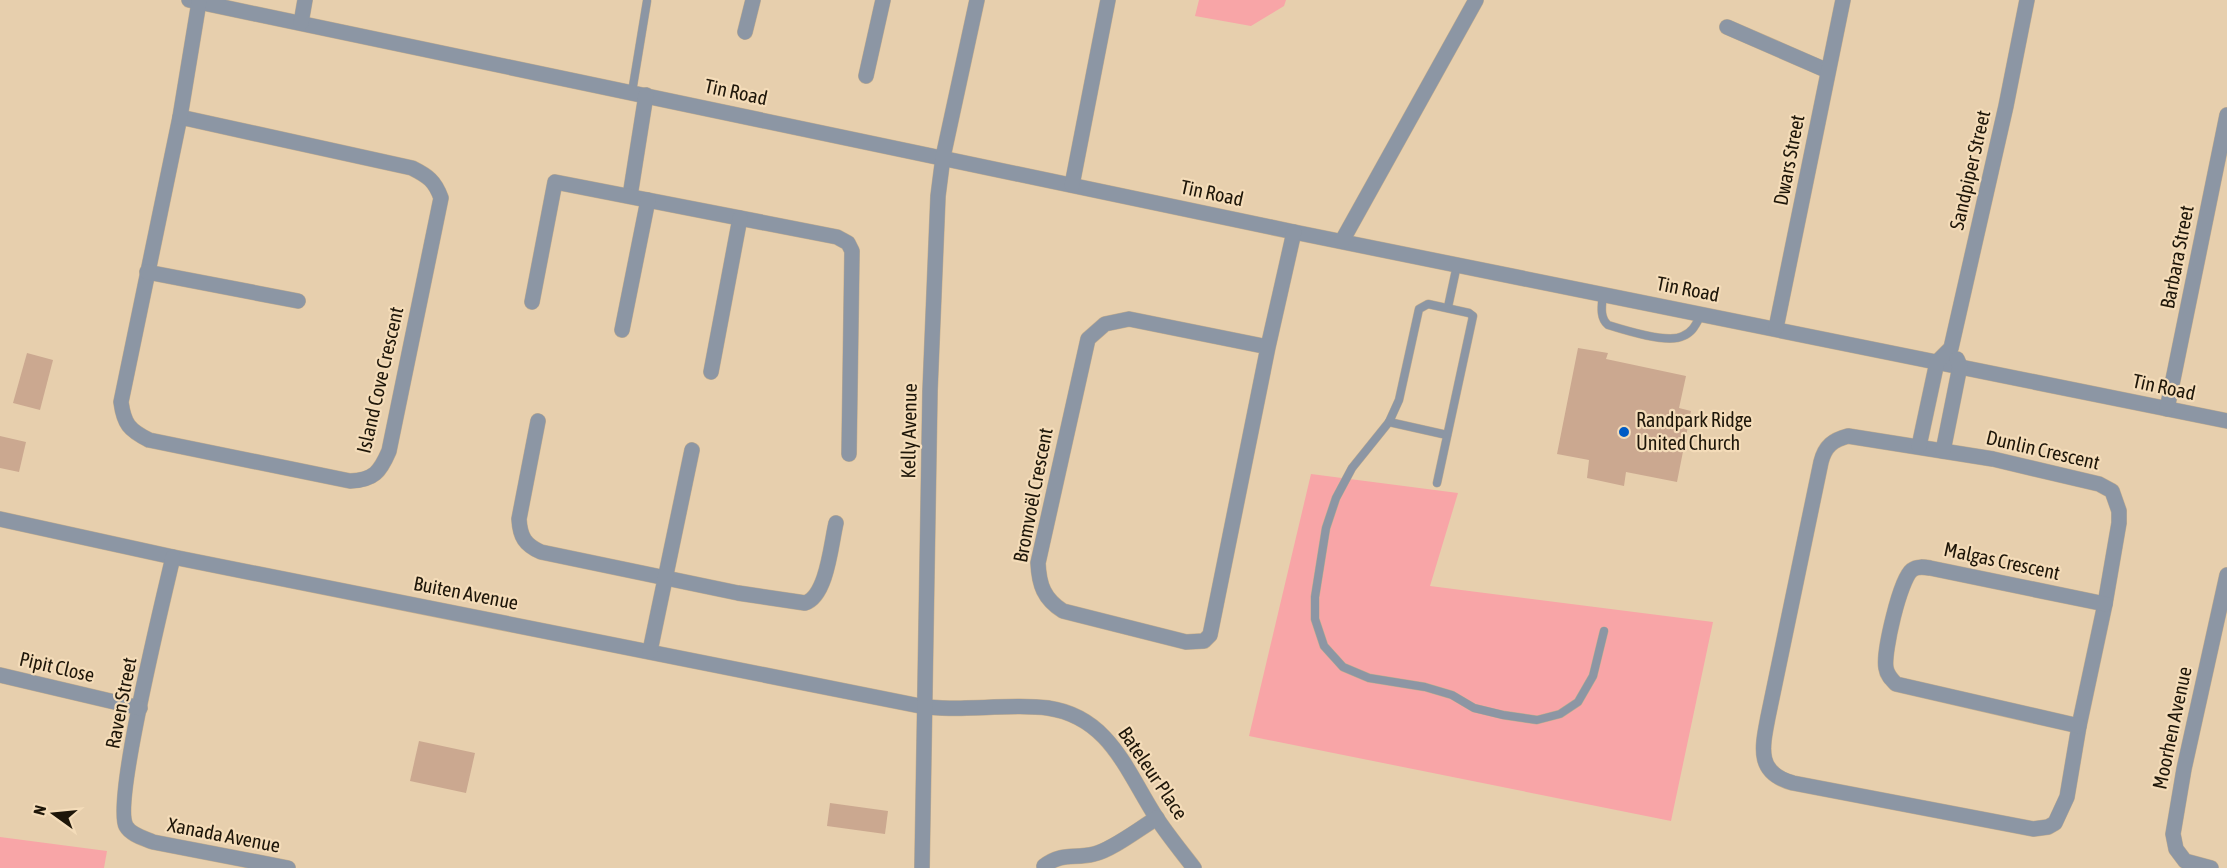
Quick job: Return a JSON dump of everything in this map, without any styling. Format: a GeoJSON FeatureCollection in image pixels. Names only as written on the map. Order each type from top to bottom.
{"type":"FeatureCollection","features":[{"type":"Feature","properties":{"kind":"street"},"geometry":{"type":"LineString","coordinates":[[301,22],[305,0]]}},
{"type":"Feature","properties":{"kind":"street"},"geometry":{"type":"LineString","coordinates":[[745,32],[753,0]]}},
{"type":"Feature","properties":{"kind":"street"},"geometry":{"type":"LineString","coordinates":[[866,76],[883,0]]}},
{"type":"Feature","properties":{"kind":"street","name":"Kelly Avenue"},"geometry":{"type":"LineString","coordinates":[[922,868],[931,379],[938,196],[943,157],[977,0]]}},
{"type":"Feature","properties":{"kind":"street"},"geometry":{"type":"LineString","coordinates":[[1072,185],[1108,0]]}},
{"type":"Feature","properties":{"kind":"street"},"geometry":{"type":"LineString","coordinates":[[1342,241],[1476,0]]}},
{"type":"Feature","properties":{"kind":"street","name":"Dwars Street"},"geometry":{"type":"LineString","coordinates":[[1776,328],[1843,0]]}},
{"type":"Feature","properties":{"kind":"street","name":"Sandpiper Street"},"geometry":{"type":"LineString","coordinates":[[1951,348],[2006,106],[2027,0]]}},
{"type":"Feature","properties":{"kind":"street","name":"Tin Road"},"geometry":{"type":"LineString","coordinates":[[194,1],[1294,232],[2227,421]]}},
{"type":"Feature","properties":{"kind":"street","name":"Island Cove Crescent"},"geometry":{"type":"LineString","coordinates":[[180,117],[412,168],[429,176],[436,185],[441,198],[389,451],[382,466],[365,480],[350,481],[149,440],[135,433],[128,426],[123,415],[121,402],[180,117],[194,1]]}},
{"type":"Feature","properties":{"kind":"street"},"geometry":{"type":"LineString","coordinates":[[1727,27],[1828,71]]}},
{"type":"Feature","properties":{"kind":"street"},"geometry":{"type":"LineString","coordinates":[[630,196],[639,93]]}},
{"type":"Feature","properties":{"kind":"street","name":"Barbara Street"},"geometry":{"type":"LineString","coordinates":[[2168,409],[2226,121]]}},
{"type":"Feature","properties":{"kind":"street"},"geometry":{"type":"LineString","coordinates":[[532,302],[555,182],[837,237],[848,243],[852,251],[849,454]]}},
{"type":"Feature","properties":{"kind":"street"},"geometry":{"type":"LineString","coordinates":[[622,330],[648,200]]}},
{"type":"Feature","properties":{"kind":"street"},"geometry":{"type":"LineString","coordinates":[[711,372],[740,218]]}},
{"type":"Feature","properties":{"kind":"street","name":"Bromvoël Crescent"},"geometry":{"type":"LineString","coordinates":[[1268,347],[1129,319],[1105,324],[1088,339],[1038,563],[1039,580],[1048,600],[1063,611],[1172,639],[1196,642],[1210,635],[1268,347],[1294,232]]}},
{"type":"Feature","properties":{"kind":"street"},"geometry":{"type":"LineString","coordinates":[[147,272],[298,301]]}},
{"type":"Feature","properties":{"kind":"street"},"geometry":{"type":"LineString","coordinates":[[1919,446],[1937,362],[1951,348],[1960,366],[1943,451]]}},
{"type":"Feature","properties":{"kind":"street"},"geometry":{"type":"LineString","coordinates":[[538,422],[519,519],[520,531],[528,546],[541,552],[738,593],[805,603],[815,598],[822,588],[836,523]]}},
{"type":"Feature","properties":{"kind":"street","name":"Dunlin Crescent"},"geometry":{"type":"LineString","coordinates":[[1848,436],[1919,446],[1993,459],[2099,484],[2112,491],[2119,511],[2105,604],[2079,726],[2067,797],[2055,823],[2041,829],[2006,825],[1781,780],[1766,764],[1763,753],[1768,717],[1824,451],[1829,444],[1848,436]]}},
{"type":"Feature","properties":{"kind":"street"},"geometry":{"type":"LineString","coordinates":[[650,651],[692,450]]}},
{"type":"Feature","properties":{"kind":"street","name":"Buiten Avenue"},"geometry":{"type":"LineString","coordinates":[[0,519],[173,557],[925,707]]}},
{"type":"Feature","properties":{"kind":"street","name":"Raven Street"},"geometry":{"type":"LineString","coordinates":[[153,842],[135,835],[127,827],[123,816],[123,805],[140,708],[173,557]]}},
{"type":"Feature","properties":{"kind":"street","name":"Malgas Crescent"},"geometry":{"type":"LineString","coordinates":[[2079,726],[1896,684],[1889,678],[1886,666],[1890,637],[1902,585],[1908,575],[1917,568],[1930,568],[2105,604]]}},
{"type":"Feature","properties":{"kind":"street","name":"Moorhen Avenue"},"geometry":{"type":"LineString","coordinates":[[2211,868],[2185,861],[2180,855],[2175,842],[2174,820],[2227,576]]}},
{"type":"Feature","properties":{"kind":"street","name":"Pipit Close"},"geometry":{"type":"LineString","coordinates":[[0,675],[140,708]]}},
{"type":"Feature","properties":{"kind":"street","name":"Bateleur Place"},"geometry":{"type":"LineString","coordinates":[[925,707],[1049,708],[1074,714],[1094,725],[1112,746],[1157,819],[1194,868]]}},
{"type":"Feature","properties":{"kind":"street"},"geometry":{"type":"LineString","coordinates":[[1044,866],[1064,856],[1094,854],[1157,819]]}},
{"type":"Feature","properties":{"kind":"street","name":"Xanada Avenue"},"geometry":{"type":"LineString","coordinates":[[153,842],[288,868]]}},
{"type":"Feature","properties":{"kind":"lane"},"geometry":{"type":"LineString","coordinates":[[639,93],[647,1]]}},
{"type":"Feature","properties":{"kind":"lane"},"geometry":{"type":"LineString","coordinates":[[1448,307],[1457,264]]}},
{"type":"Feature","properties":{"kind":"lane"},"geometry":{"type":"LineString","coordinates":[[1603,293],[1602,314],[1608,325],[1663,338],[1685,336],[1693,330],[1701,313]]}},
{"type":"Feature","properties":{"kind":"lane"},"geometry":{"type":"LineString","coordinates":[[1437,483],[1473,316],[1448,307],[1428,304],[1419,309],[1399,399],[1389,422],[1352,468],[1335,498],[1326,528],[1315,597],[1315,619],[1324,646],[1343,667],[1369,678],[1425,687],[1452,695],[1474,708],[1537,720],[1560,714],[1578,702],[1593,676],[1604,631]]}},
{"type":"Feature","properties":{"kind":"lane"},"geometry":{"type":"LineString","coordinates":[[1389,422],[1447,435]]}},
{"type":"Feature","properties":{"kind":"shaded area"},"geometry":{"type":"Polygon","coordinates":[[[1199,0],[1286,0],[1284,6],[1251,26],[1195,16],[1199,0]]]}},
{"type":"Feature","properties":{"kind":"shaded area"},"geometry":{"type":"Polygon","coordinates":[[[1311,474],[1458,493],[1430,586],[1713,622],[1671,821],[1249,736],[1311,474]]]}},
{"type":"Feature","properties":{"kind":"shaded area"},"geometry":{"type":"Polygon","coordinates":[[[0,837],[107,851],[104,868],[0,868],[0,837]]]}},
{"type":"Feature","properties":{"kind":"building","name":"Randpark Ridge United Church"},"geometry":{"type":"Polygon","coordinates":[[[1578,348],[1608,353],[1606,359],[1686,376],[1679,408],[1691,411],[1677,482],[1626,472],[1624,486],[1587,478],[1589,460],[1557,454],[1578,348]]]}},
{"type":"Feature","properties":{"kind":"building"},"geometry":{"type":"Polygon","coordinates":[[[27,353],[53,360],[40,410],[13,403],[27,353]]]}},
{"type":"Feature","properties":{"kind":"building"},"geometry":{"type":"Polygon","coordinates":[[[0,436],[26,442],[19,472],[0,468],[0,436]]]}},
{"type":"Feature","properties":{"kind":"building"},"geometry":{"type":"Polygon","coordinates":[[[419,741],[475,753],[466,793],[410,781],[419,741]]]}},
{"type":"Feature","properties":{"kind":"building"},"geometry":{"type":"Polygon","coordinates":[[[830,803],[888,811],[885,834],[827,826],[830,803]]]}},
{"type":"Feature","properties":{"kind":"place","name":"Randpark Ridge United Church"},"geometry":{"type":"Point","coordinates":[1624,432]}}]}
